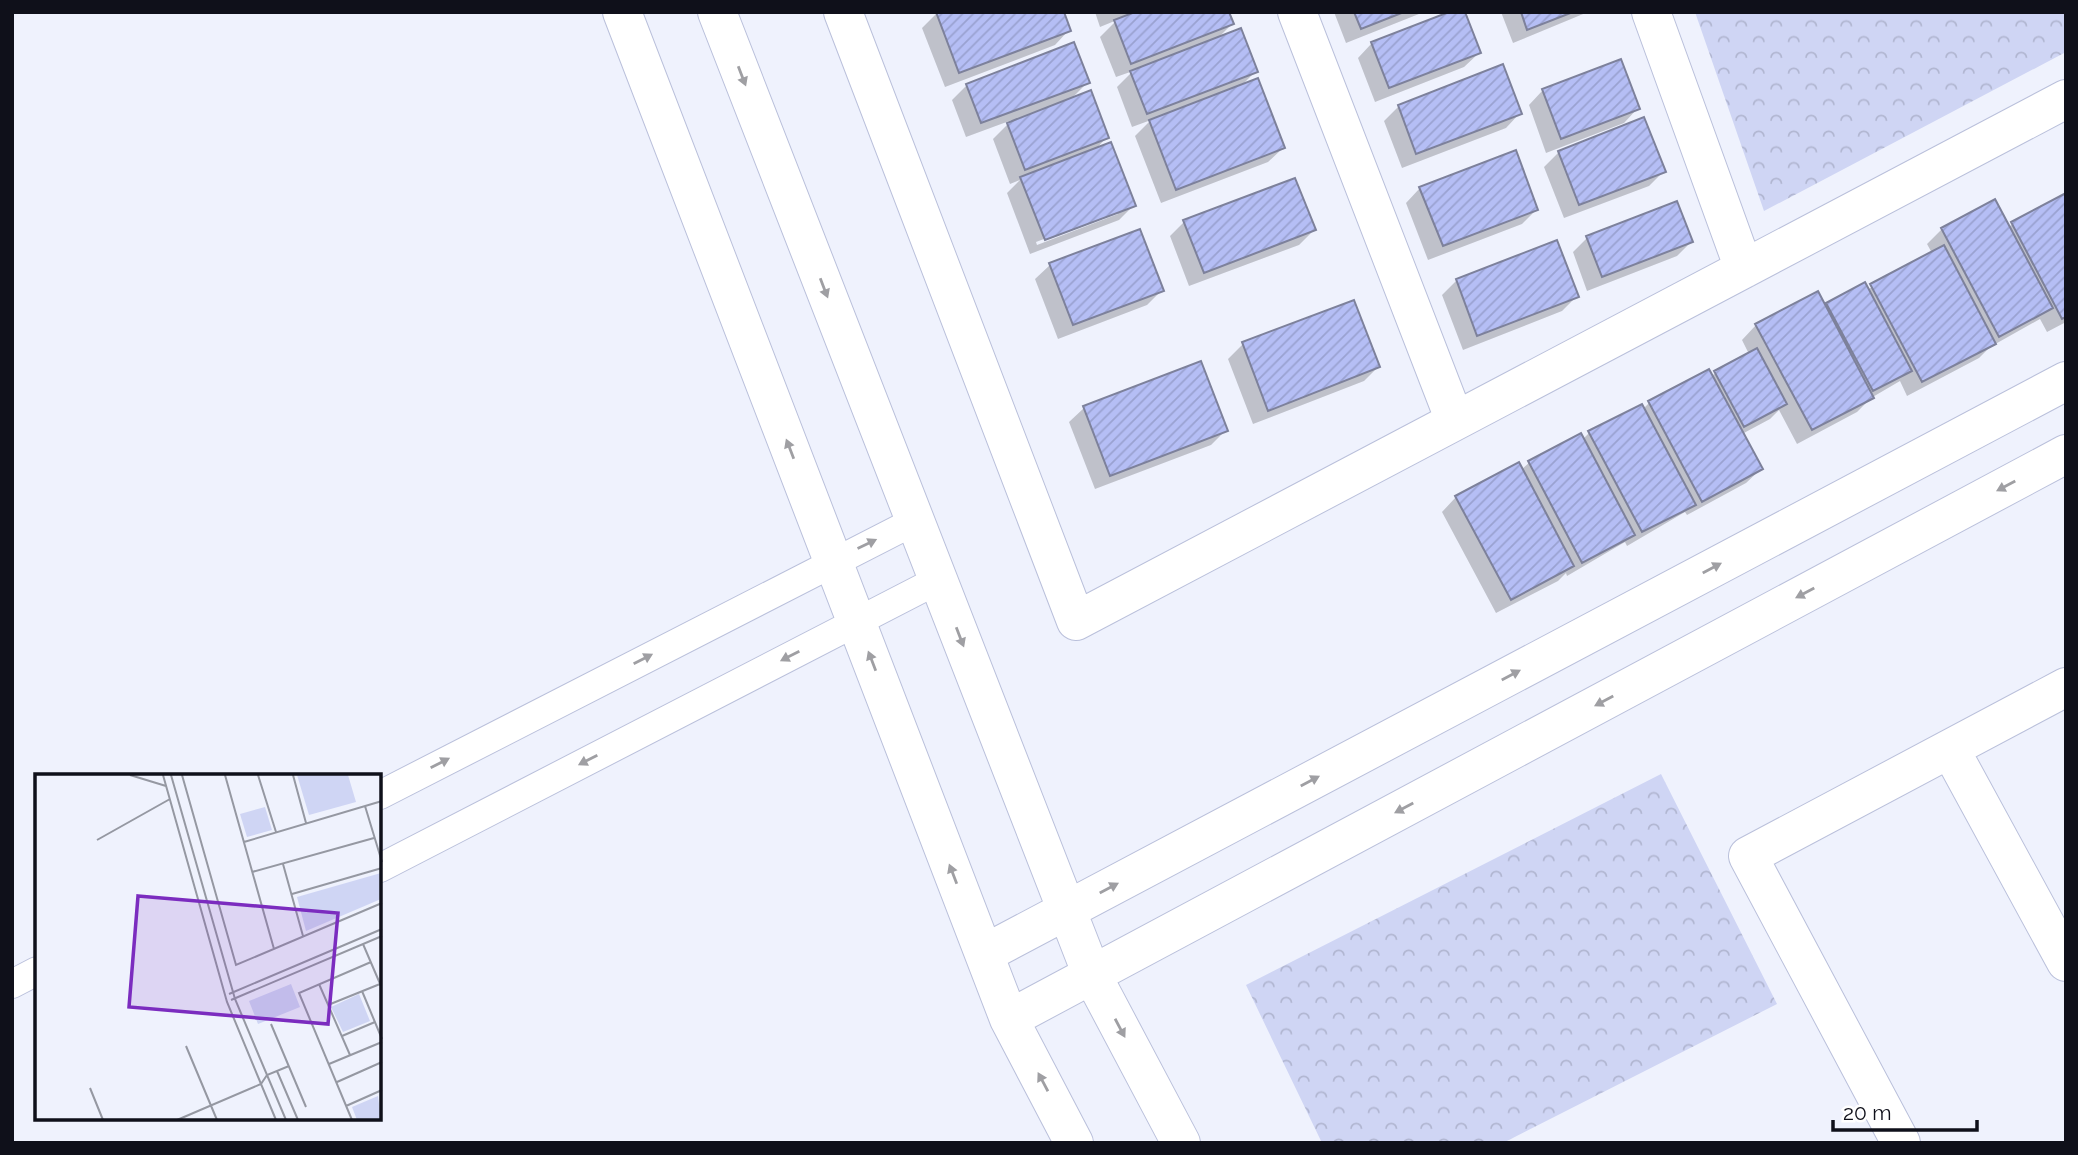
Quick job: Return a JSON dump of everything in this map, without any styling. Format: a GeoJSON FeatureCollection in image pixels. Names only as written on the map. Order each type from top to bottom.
{"type":"FeatureCollection","features":[{"type":"Feature","properties":{"kind":"street"},"geometry":{"type":"LineString","coordinates":[[622,12],[1009,1019],[1074,1143]]}},
{"type":"Feature","properties":{"kind":"street"},"geometry":{"type":"LineString","coordinates":[[717,12],[1092,975],[1181,1143]]}},
{"type":"Feature","properties":{"kind":"street"},"geometry":{"type":"LineString","coordinates":[[843,12],[1076,621],[2066,99]]}},
{"type":"Feature","properties":{"kind":"street"},"geometry":{"type":"LineString","coordinates":[[1297,12],[1455,421]]}},
{"type":"Feature","properties":{"kind":"street"},"geometry":{"type":"LineString","coordinates":[[1651,12],[1744,269]]}},
{"type":"Feature","properties":{"kind":"street"},"geometry":{"type":"LineString","coordinates":[[984,954],[2066,380]]}},
{"type":"Feature","properties":{"kind":"street"},"geometry":{"type":"LineString","coordinates":[[1009,1019],[2066,454]]}},
{"type":"Feature","properties":{"kind":"street"},"geometry":{"type":"LineString","coordinates":[[1901,1143],[1748,856],[2066,687]]}},
{"type":"Feature","properties":{"kind":"street"},"geometry":{"type":"LineString","coordinates":[[1950,749],[2065,961]]}},
{"type":"Feature","properties":{"kind":"lane"},"geometry":{"type":"LineString","coordinates":[[382,793],[915,521]]}},
{"type":"Feature","properties":{"kind":"lane"},"geometry":{"type":"LineString","coordinates":[[382,867],[938,580]]}},
{"type":"Feature","properties":{"kind":"lane"},"geometry":{"type":"LineString","coordinates":[[12,984],[35,972]]}},
{"type":"Feature","properties":{"kind":"lane"},"geometry":{"type":"LineString","coordinates":[[12,999],[35,993]]}},
{"type":"Feature","properties":{"kind":"green space"},"geometry":{"type":"Polygon","coordinates":[[[1695,12],[2066,12],[2066,52],[1764,211],[1695,12]]]}},
{"type":"Feature","properties":{"kind":"green space"},"geometry":{"type":"Polygon","coordinates":[[[1661,774],[1777,1004],[1503,1143],[1322,1143],[1246,985],[1661,774]]]}},
{"type":"Feature","properties":{"kind":"building"},"geometry":{"type":"Polygon","coordinates":[[[936,12],[1064,12],[1071,31],[959,73],[936,12]]]}},
{"type":"Feature","properties":{"kind":"building"},"geometry":{"type":"Polygon","coordinates":[[[1135,12],[1229,12],[1234,24],[1131,64],[1114,20],[1135,12]]]}},
{"type":"Feature","properties":{"kind":"building"},"geometry":{"type":"Polygon","coordinates":[[[1354,12],[1404,12],[1361,29],[1354,12]]]}},
{"type":"Feature","properties":{"kind":"building"},"geometry":{"type":"Polygon","coordinates":[[[1449,12],[1465,12],[1481,53],[1389,88],[1371,42],[1449,12]]]}},
{"type":"Feature","properties":{"kind":"building"},"geometry":{"type":"Polygon","coordinates":[[[1521,12],[1573,12],[1527,30],[1521,12]]]}},
{"type":"Feature","properties":{"kind":"building"},"geometry":{"type":"Polygon","coordinates":[[[1241,28],[1258,72],[1147,114],[1130,71],[1241,28]]]}},
{"type":"Feature","properties":{"kind":"building"},"geometry":{"type":"Polygon","coordinates":[[[1074,42],[1090,83],[981,123],[966,84],[1074,42]]]}},
{"type":"Feature","properties":{"kind":"building"},"geometry":{"type":"Polygon","coordinates":[[[1621,59],[1640,109],[1561,139],[1542,89],[1621,59]]]}},
{"type":"Feature","properties":{"kind":"building"},"geometry":{"type":"Polygon","coordinates":[[[1503,64],[1522,114],[1416,154],[1398,105],[1503,64]]]}},
{"type":"Feature","properties":{"kind":"building"},"geometry":{"type":"Polygon","coordinates":[[[1258,78],[1285,148],[1176,190],[1149,120],[1258,78]]]}},
{"type":"Feature","properties":{"kind":"building"},"geometry":{"type":"Polygon","coordinates":[[[1091,90],[1109,138],[1025,170],[1007,123],[1091,90]]]}},
{"type":"Feature","properties":{"kind":"building"},"geometry":{"type":"Polygon","coordinates":[[[1644,117],[1666,172],[1579,205],[1558,151],[1644,117]]]}},
{"type":"Feature","properties":{"kind":"building"},"geometry":{"type":"Polygon","coordinates":[[[1111,142],[1136,206],[1045,240],[1020,177],[1111,142]]]}},
{"type":"Feature","properties":{"kind":"building"},"geometry":{"type":"Polygon","coordinates":[[[1516,150],[1538,210],[1443,246],[1419,187],[1516,150]]]}},
{"type":"Feature","properties":{"kind":"building"},"geometry":{"type":"Polygon","coordinates":[[[1295,178],[1316,230],[1204,273],[1183,220],[1295,178]]]}},
{"type":"Feature","properties":{"kind":"building"},"geometry":{"type":"Polygon","coordinates":[[[2066,193],[2066,317],[2062,319],[2011,222],[2066,193]]]}},
{"type":"Feature","properties":{"kind":"building"},"geometry":{"type":"Polygon","coordinates":[[[1995,199],[2053,308],[1999,337],[1941,228],[1995,199]]]}},
{"type":"Feature","properties":{"kind":"building"},"geometry":{"type":"Polygon","coordinates":[[[1677,201],[1693,242],[1602,277],[1586,236],[1677,201]]]}},
{"type":"Feature","properties":{"kind":"building"},"geometry":{"type":"Polygon","coordinates":[[[1140,229],[1164,291],[1073,325],[1049,263],[1140,229]]]}},
{"type":"Feature","properties":{"kind":"building"},"geometry":{"type":"Polygon","coordinates":[[[1557,240],[1579,297],[1477,336],[1456,279],[1557,240]]]}},
{"type":"Feature","properties":{"kind":"building"},"geometry":{"type":"Polygon","coordinates":[[[1944,245],[1996,344],[1922,382],[1870,284],[1944,245]]]}},
{"type":"Feature","properties":{"kind":"building"},"geometry":{"type":"Polygon","coordinates":[[[1865,282],[1912,371],[1873,391],[1826,303],[1865,282]]]}},
{"type":"Feature","properties":{"kind":"building"},"geometry":{"type":"Polygon","coordinates":[[[1818,291],[1874,398],[1812,430],[1755,324],[1818,291]]]}},
{"type":"Feature","properties":{"kind":"building"},"geometry":{"type":"Polygon","coordinates":[[[1354,300],[1380,367],[1268,411],[1242,342],[1354,300]]]}},
{"type":"Feature","properties":{"kind":"building"},"geometry":{"type":"Polygon","coordinates":[[[1757,348],[1787,404],[1744,427],[1714,371],[1757,348]]]}},
{"type":"Feature","properties":{"kind":"building"},"geometry":{"type":"Polygon","coordinates":[[[1201,361],[1228,431],[1110,476],[1083,406],[1201,361]]]}},
{"type":"Feature","properties":{"kind":"building"},"geometry":{"type":"Polygon","coordinates":[[[1709,369],[1763,469],[1702,502],[1648,401],[1709,369]]]}},
{"type":"Feature","properties":{"kind":"building"},"geometry":{"type":"Polygon","coordinates":[[[1642,404],[1696,505],[1642,532],[1588,431],[1642,404]]]}},
{"type":"Feature","properties":{"kind":"building"},"geometry":{"type":"Polygon","coordinates":[[[1581,433],[1635,535],[1582,563],[1528,461],[1581,433]]]}},
{"type":"Feature","properties":{"kind":"building"},"geometry":{"type":"Polygon","coordinates":[[[1519,462],[1574,566],[1511,600],[1455,496],[1519,462]]]}}]}
